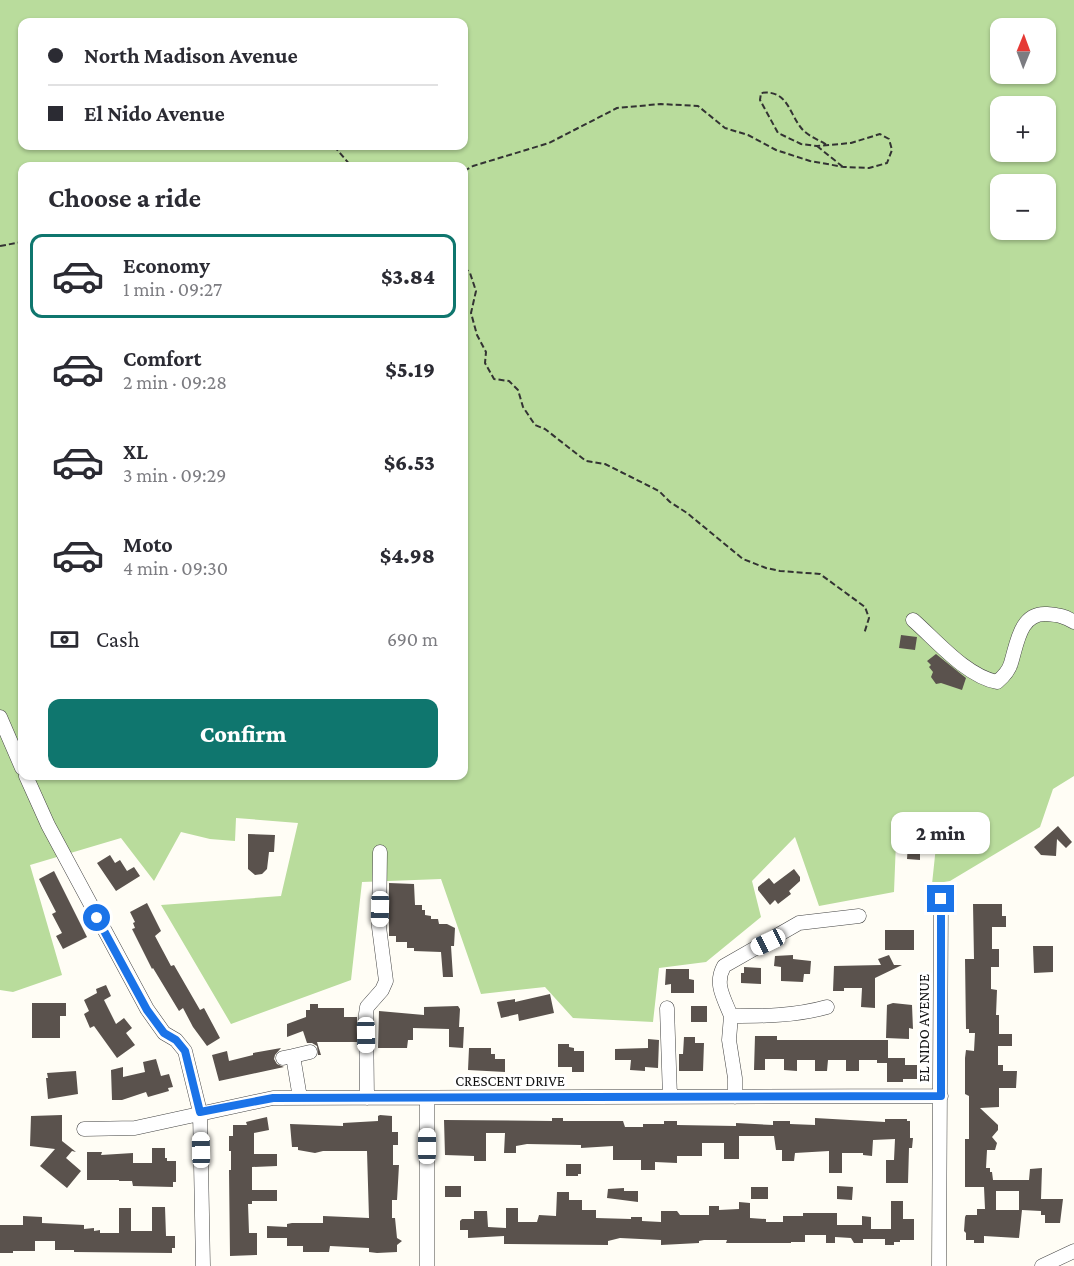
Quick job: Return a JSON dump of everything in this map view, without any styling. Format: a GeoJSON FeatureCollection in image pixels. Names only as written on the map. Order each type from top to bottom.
{"type":"FeatureCollection","features":[{"type":"Feature","properties":{"kind":"street"},"geometry":{"type":"LineString","coordinates":[[912,620],[971,671],[984,680],[997,682],[1011,665],[1020,632],[1028,622],[1040,614],[1064,616],[1074,622]]}},
{"type":"Feature","properties":{"kind":"street"},"geometry":{"type":"LineString","coordinates":[[0,717],[18,759]]}},
{"type":"Feature","properties":{"kind":"street"},"geometry":{"type":"LineString","coordinates":[[28,780],[63,855],[147,1010],[164,1033],[176,1040],[185,1051],[200,1112],[203,1266]]}},
{"type":"Feature","properties":{"kind":"street"},"geometry":{"type":"LineString","coordinates":[[367,1098],[367,1007],[382,990],[386,981],[379,927],[380,852]]}},
{"type":"Feature","properties":{"kind":"street","name":"EL NIDO AVENUE"},"geometry":{"type":"LineString","coordinates":[[939,1266],[941,899]]}},
{"type":"Feature","properties":{"kind":"street"},"geometry":{"type":"LineString","coordinates":[[735,1097],[735,1078],[729,1040],[731,1016],[718,976],[723,966],[799,922],[859,916]]}},
{"type":"Feature","properties":{"kind":"street"},"geometry":{"type":"LineString","coordinates":[[731,1016],[793,1015],[827,1007]]}},
{"type":"Feature","properties":{"kind":"street"},"geometry":{"type":"LineString","coordinates":[[667,1008],[670,1097]]}},
{"type":"Feature","properties":{"kind":"street"},"geometry":{"type":"LineString","coordinates":[[300,1098],[288,1057],[310,1052]]}},
{"type":"Feature","properties":{"kind":"street","name":"CRESCENT DRIVE"},"geometry":{"type":"LineString","coordinates":[[84,1129],[135,1128],[200,1112],[273,1098],[941,1096]]}},
{"type":"Feature","properties":{"kind":"street"},"geometry":{"type":"LineString","coordinates":[[427,1098],[427,1266]]}},
{"type":"Feature","properties":{"kind":"street"},"geometry":{"type":"LineString","coordinates":[[1042,1266],[1074,1251]]}},
{"type":"Feature","properties":{"kind":"path"},"geometry":{"type":"LineString","coordinates":[[468,169],[549,142],[617,108],[661,104],[698,106],[724,128],[748,135],[776,150],[810,161],[844,167],[869,168],[887,163],[892,150],[889,139],[880,134],[851,143],[817,146],[801,144],[778,133],[760,100],[761,93],[768,92],[787,102],[804,131],[827,145]]}},
{"type":"Feature","properties":{"kind":"path"},"geometry":{"type":"LineString","coordinates":[[817,146],[844,167]]}},
{"type":"Feature","properties":{"kind":"path"},"geometry":{"type":"LineString","coordinates":[[337,150],[348,162]]}},
{"type":"Feature","properties":{"kind":"path"},"geometry":{"type":"LineString","coordinates":[[0,246],[18,243]]}},
{"type":"Feature","properties":{"kind":"path"},"geometry":{"type":"LineString","coordinates":[[468,271],[476,291],[471,313],[477,335],[486,352],[485,363],[494,379],[509,381],[518,390],[523,408],[534,425],[545,429],[586,461],[605,464],[659,491],[743,559],[773,569],[820,574],[865,607],[869,618],[864,634]]}},
{"type":"Feature","properties":{"kind":"green space"},"geometry":{"type":"Polygon","coordinates":[[[0,0],[1074,0],[1074,776],[1053,789],[1040,827],[950,881],[932,884],[939,818],[897,816],[894,892],[819,906],[795,837],[752,881],[761,917],[706,962],[659,968],[653,1022],[573,1018],[545,987],[481,994],[441,879],[362,882],[351,980],[231,1024],[161,905],[281,896],[298,823],[236,818],[235,841],[210,839],[181,832],[154,881],[121,838],[30,865],[62,975],[13,992],[0,990],[0,0]]]}},
{"type":"Feature","properties":{"kind":"building"},"geometry":{"type":"Polygon","coordinates":[[[901,635],[917,637],[915,650],[899,648],[901,635]]]}},
{"type":"Feature","properties":{"kind":"building"},"geometry":{"type":"Polygon","coordinates":[[[936,654],[966,678],[962,690],[941,683],[936,684],[931,677],[933,672],[929,667],[931,665],[927,661],[936,654]]]}},
{"type":"Feature","properties":{"kind":"building"},"geometry":{"type":"Polygon","coordinates":[[[1058,826],[1072,842],[1066,848],[1057,839],[1056,856],[1041,855],[1034,847],[1058,826]]]}},
{"type":"Feature","properties":{"kind":"building"},"geometry":{"type":"Polygon","coordinates":[[[909,828],[923,830],[923,851],[920,851],[920,860],[907,859],[909,828]]]}},
{"type":"Feature","properties":{"kind":"building"},"geometry":{"type":"Polygon","coordinates":[[[248,834],[275,835],[274,852],[269,852],[267,869],[262,874],[255,875],[248,869],[248,834]]]}},
{"type":"Feature","properties":{"kind":"building"},"geometry":{"type":"Polygon","coordinates":[[[110,855],[115,863],[120,860],[127,871],[134,867],[140,876],[116,891],[97,863],[110,855]]]}},
{"type":"Feature","properties":{"kind":"building"},"geometry":{"type":"Polygon","coordinates":[[[794,869],[800,881],[789,891],[791,894],[778,904],[775,900],[770,905],[758,887],[769,878],[774,884],[794,869]]]}},
{"type":"Feature","properties":{"kind":"building"},"geometry":{"type":"Polygon","coordinates":[[[54,871],[87,937],[63,949],[56,936],[62,933],[52,914],[56,912],[39,879],[54,871]]]}},
{"type":"Feature","properties":{"kind":"building"},"geometry":{"type":"Polygon","coordinates":[[[389,883],[414,884],[415,905],[422,905],[425,915],[431,916],[431,919],[438,919],[439,924],[447,924],[455,928],[454,946],[451,946],[453,977],[443,977],[441,952],[414,951],[414,948],[407,948],[407,942],[396,942],[396,936],[389,936],[389,883]]]}},
{"type":"Feature","properties":{"kind":"building"},"geometry":{"type":"Polygon","coordinates":[[[147,903],[161,931],[155,936],[171,966],[174,965],[200,1010],[204,1008],[220,1038],[207,1046],[183,1008],[179,1011],[152,969],[132,929],[135,928],[133,923],[135,922],[130,912],[147,903]]]}},
{"type":"Feature","properties":{"kind":"building"},"geometry":{"type":"Polygon","coordinates":[[[973,904],[1002,904],[1002,916],[1006,916],[1006,927],[992,927],[992,949],[999,949],[999,967],[991,967],[991,989],[997,990],[996,1015],[999,1015],[999,1034],[1012,1034],[1012,1046],[998,1046],[998,1065],[1003,1065],[1003,1071],[1017,1071],[1016,1088],[999,1088],[999,1107],[980,1108],[998,1125],[998,1130],[992,1137],[997,1143],[995,1150],[987,1150],[986,1168],[990,1168],[993,1180],[1029,1180],[1030,1169],[1042,1168],[1041,1199],[1063,1199],[1060,1223],[1045,1223],[1045,1215],[1041,1215],[1041,1211],[1022,1210],[1019,1238],[984,1236],[984,1243],[966,1240],[964,1231],[966,1215],[977,1215],[977,1209],[985,1209],[984,1187],[965,1187],[965,1139],[969,1139],[969,1096],[965,1094],[965,1058],[966,1050],[974,1051],[975,1033],[969,1033],[969,1029],[966,1029],[965,959],[974,959],[973,904]],[[996,1191],[996,1210],[1019,1210],[1019,1191],[996,1191]]]}},
{"type":"Feature","properties":{"kind":"building"},"geometry":{"type":"Polygon","coordinates":[[[885,930],[914,930],[914,950],[885,950],[885,930]]]}},
{"type":"Feature","properties":{"kind":"building"},"geometry":{"type":"Polygon","coordinates":[[[1033,946],[1053,946],[1053,972],[1034,973],[1033,946]]]}},
{"type":"Feature","properties":{"kind":"building"},"geometry":{"type":"Polygon","coordinates":[[[793,955],[793,959],[811,961],[810,974],[804,974],[803,982],[781,981],[781,967],[774,966],[775,956],[793,955]]]}},
{"type":"Feature","properties":{"kind":"building"},"geometry":{"type":"Polygon","coordinates":[[[889,955],[894,965],[902,965],[875,978],[875,1008],[861,1007],[862,988],[844,988],[844,991],[833,991],[834,966],[881,965],[878,959],[889,955]]]}},
{"type":"Feature","properties":{"kind":"building"},"geometry":{"type":"Polygon","coordinates":[[[744,967],[761,968],[761,984],[741,983],[741,973],[744,973],[744,967]]]}},
{"type":"Feature","properties":{"kind":"building"},"geometry":{"type":"Polygon","coordinates":[[[666,969],[689,969],[689,979],[694,980],[694,993],[671,993],[671,984],[665,985],[666,969]]]}},
{"type":"Feature","properties":{"kind":"building"},"geometry":{"type":"Polygon","coordinates":[[[106,985],[111,996],[104,1000],[116,1024],[124,1018],[132,1028],[126,1033],[135,1045],[117,1058],[94,1026],[90,1028],[84,1014],[89,1011],[84,1000],[97,993],[96,989],[106,985]]]}},
{"type":"Feature","properties":{"kind":"building"},"geometry":{"type":"Polygon","coordinates":[[[550,994],[554,1013],[519,1021],[518,1014],[501,1018],[497,1002],[515,999],[515,1002],[550,994]]]}},
{"type":"Feature","properties":{"kind":"building"},"geometry":{"type":"Polygon","coordinates":[[[32,1003],[66,1003],[66,1016],[60,1016],[60,1038],[32,1038],[32,1003]]]}},
{"type":"Feature","properties":{"kind":"building"},"geometry":{"type":"Polygon","coordinates":[[[893,1003],[912,1005],[913,1029],[909,1028],[909,1039],[886,1038],[887,1005],[893,1003]]]}},
{"type":"Feature","properties":{"kind":"building"},"geometry":{"type":"Polygon","coordinates":[[[310,1004],[318,1004],[318,1008],[344,1008],[344,1017],[357,1017],[357,1042],[317,1042],[321,1055],[318,1055],[317,1046],[307,1043],[303,1031],[287,1037],[287,1024],[306,1017],[306,1010],[310,1010],[310,1004]]]}},
{"type":"Feature","properties":{"kind":"building"},"geometry":{"type":"Polygon","coordinates":[[[458,1006],[460,1009],[459,1027],[464,1027],[463,1048],[449,1047],[449,1029],[413,1028],[413,1040],[408,1040],[407,1048],[378,1048],[379,1011],[424,1015],[424,1007],[458,1006]]]}},
{"type":"Feature","properties":{"kind":"building"},"geometry":{"type":"Polygon","coordinates":[[[691,1006],[707,1006],[707,1022],[691,1022],[691,1006]]]}},
{"type":"Feature","properties":{"kind":"building"},"geometry":{"type":"Polygon","coordinates":[[[755,1036],[777,1036],[777,1040],[888,1040],[888,1058],[905,1058],[905,1065],[917,1065],[917,1079],[887,1082],[887,1063],[877,1063],[877,1060],[859,1060],[859,1071],[846,1071],[846,1060],[828,1060],[827,1071],[815,1071],[815,1060],[797,1060],[797,1071],[784,1070],[784,1059],[765,1059],[765,1070],[754,1070],[755,1036]]]}},
{"type":"Feature","properties":{"kind":"building"},"geometry":{"type":"Polygon","coordinates":[[[684,1037],[695,1037],[695,1043],[704,1043],[703,1071],[679,1071],[679,1054],[683,1054],[684,1037]]]}},
{"type":"Feature","properties":{"kind":"building"},"geometry":{"type":"Polygon","coordinates":[[[648,1039],[659,1040],[658,1068],[645,1067],[645,1071],[630,1070],[631,1060],[615,1060],[615,1049],[648,1048],[648,1039]]]}},
{"type":"Feature","properties":{"kind":"building"},"geometry":{"type":"Polygon","coordinates":[[[558,1044],[569,1044],[574,1051],[584,1051],[584,1072],[572,1072],[572,1067],[558,1067],[558,1044]]]}},
{"type":"Feature","properties":{"kind":"building"},"geometry":{"type":"Polygon","coordinates":[[[281,1048],[274,1059],[277,1064],[284,1067],[219,1081],[212,1055],[227,1051],[229,1061],[253,1055],[253,1053],[281,1048]]]}},
{"type":"Feature","properties":{"kind":"building"},"geometry":{"type":"Polygon","coordinates":[[[469,1048],[491,1048],[491,1054],[495,1054],[495,1059],[505,1059],[505,1072],[468,1070],[469,1048]]]}},
{"type":"Feature","properties":{"kind":"building"},"geometry":{"type":"Polygon","coordinates":[[[156,1059],[161,1076],[169,1074],[173,1087],[168,1088],[169,1091],[148,1097],[146,1092],[122,1100],[112,1100],[111,1070],[123,1067],[123,1077],[145,1072],[143,1062],[156,1059]]]}},
{"type":"Feature","properties":{"kind":"building"},"geometry":{"type":"Polygon","coordinates":[[[76,1071],[78,1094],[48,1099],[47,1073],[76,1071]]]}},
{"type":"Feature","properties":{"kind":"building"},"geometry":{"type":"Polygon","coordinates":[[[62,1115],[62,1141],[76,1152],[72,1151],[66,1158],[81,1171],[67,1188],[40,1166],[55,1149],[30,1146],[31,1116],[62,1115]]]}},
{"type":"Feature","properties":{"kind":"building"},"geometry":{"type":"Polygon","coordinates":[[[380,1115],[392,1116],[392,1132],[398,1132],[398,1145],[393,1145],[393,1165],[399,1165],[397,1200],[392,1200],[392,1218],[395,1218],[397,1238],[402,1241],[397,1245],[397,1252],[377,1253],[369,1252],[369,1248],[330,1246],[329,1252],[303,1252],[303,1246],[287,1246],[287,1238],[267,1238],[267,1226],[287,1227],[287,1224],[292,1223],[323,1223],[323,1216],[369,1218],[367,1151],[315,1153],[298,1150],[298,1147],[292,1147],[290,1124],[343,1126],[343,1123],[378,1121],[380,1115]]]}},
{"type":"Feature","properties":{"kind":"building"},"geometry":{"type":"Polygon","coordinates":[[[267,1117],[269,1130],[254,1133],[254,1154],[277,1154],[277,1166],[252,1167],[252,1190],[277,1190],[277,1201],[252,1201],[252,1204],[248,1204],[249,1233],[257,1233],[257,1255],[230,1256],[229,1170],[231,1170],[231,1151],[229,1151],[229,1136],[233,1136],[233,1125],[247,1125],[246,1122],[267,1117]]]}},
{"type":"Feature","properties":{"kind":"building"},"geometry":{"type":"Polygon","coordinates":[[[552,1118],[563,1118],[563,1121],[623,1121],[625,1127],[664,1124],[664,1121],[677,1121],[677,1125],[736,1126],[736,1123],[773,1125],[773,1121],[815,1125],[815,1118],[885,1122],[885,1119],[907,1119],[910,1121],[910,1138],[913,1138],[912,1148],[909,1148],[908,1183],[886,1183],[886,1160],[894,1160],[895,1139],[873,1140],[872,1156],[863,1155],[863,1153],[842,1153],[842,1173],[829,1173],[829,1151],[795,1153],[794,1161],[782,1161],[782,1150],[776,1150],[774,1136],[739,1136],[739,1159],[724,1159],[724,1143],[702,1143],[702,1156],[677,1156],[677,1163],[655,1162],[655,1170],[641,1170],[641,1160],[613,1160],[613,1146],[581,1148],[581,1145],[527,1144],[516,1146],[516,1153],[504,1153],[505,1133],[486,1133],[486,1161],[474,1161],[474,1156],[445,1155],[444,1120],[552,1121],[552,1118]]]}},
{"type":"Feature","properties":{"kind":"building"},"geometry":{"type":"Polygon","coordinates":[[[152,1148],[165,1148],[167,1161],[176,1161],[176,1182],[173,1182],[173,1187],[133,1186],[132,1181],[87,1180],[87,1152],[102,1152],[101,1155],[133,1153],[133,1163],[152,1163],[152,1148]]]}},
{"type":"Feature","properties":{"kind":"building"},"geometry":{"type":"Polygon","coordinates":[[[566,1164],[581,1164],[581,1174],[566,1176],[566,1164]]]}},
{"type":"Feature","properties":{"kind":"building"},"geometry":{"type":"Polygon","coordinates":[[[445,1186],[461,1186],[461,1197],[445,1197],[445,1186]]]}},
{"type":"Feature","properties":{"kind":"building"},"geometry":{"type":"Polygon","coordinates":[[[837,1186],[853,1187],[852,1200],[837,1199],[837,1186]]]}},
{"type":"Feature","properties":{"kind":"building"},"geometry":{"type":"Polygon","coordinates":[[[751,1187],[768,1187],[768,1199],[751,1199],[751,1187]]]}},
{"type":"Feature","properties":{"kind":"building"},"geometry":{"type":"Polygon","coordinates":[[[624,1188],[624,1191],[638,1191],[638,1202],[607,1198],[608,1189],[624,1188]]]}},
{"type":"Feature","properties":{"kind":"building"},"geometry":{"type":"Polygon","coordinates":[[[557,1192],[569,1192],[569,1200],[582,1200],[582,1210],[596,1210],[596,1218],[642,1217],[642,1221],[661,1222],[661,1211],[677,1211],[680,1215],[709,1215],[709,1206],[719,1206],[719,1210],[739,1209],[739,1202],[750,1203],[750,1218],[766,1219],[766,1222],[783,1222],[783,1216],[803,1216],[803,1213],[837,1213],[837,1225],[862,1225],[862,1216],[871,1217],[871,1229],[891,1229],[891,1201],[903,1201],[903,1219],[914,1219],[914,1240],[900,1240],[900,1242],[894,1242],[894,1245],[885,1245],[885,1239],[863,1239],[863,1243],[854,1243],[851,1238],[835,1237],[835,1243],[826,1243],[826,1235],[805,1235],[805,1242],[791,1243],[726,1243],[727,1240],[704,1240],[699,1243],[661,1245],[661,1240],[620,1238],[608,1241],[608,1245],[504,1244],[504,1236],[468,1238],[468,1230],[460,1230],[460,1221],[474,1219],[474,1211],[487,1211],[488,1227],[506,1228],[506,1208],[518,1208],[518,1222],[537,1222],[539,1215],[556,1216],[557,1192]]]}},
{"type":"Feature","properties":{"kind":"building"},"geometry":{"type":"Polygon","coordinates":[[[152,1207],[165,1207],[166,1236],[175,1236],[175,1248],[172,1248],[172,1253],[74,1252],[74,1250],[55,1250],[55,1241],[35,1241],[35,1251],[0,1253],[0,1225],[23,1225],[23,1216],[42,1217],[42,1223],[84,1225],[84,1229],[94,1228],[94,1231],[100,1230],[100,1233],[119,1233],[119,1208],[131,1208],[131,1231],[152,1231],[152,1207]]]}},
{"type":"Feature","properties":{"kind":"route"},"geometry":{"type":"LineString","coordinates":[[97,918],[147,1010],[164,1033],[176,1040],[185,1051],[200,1112],[273,1098],[941,1096],[941,899]]}}]}
